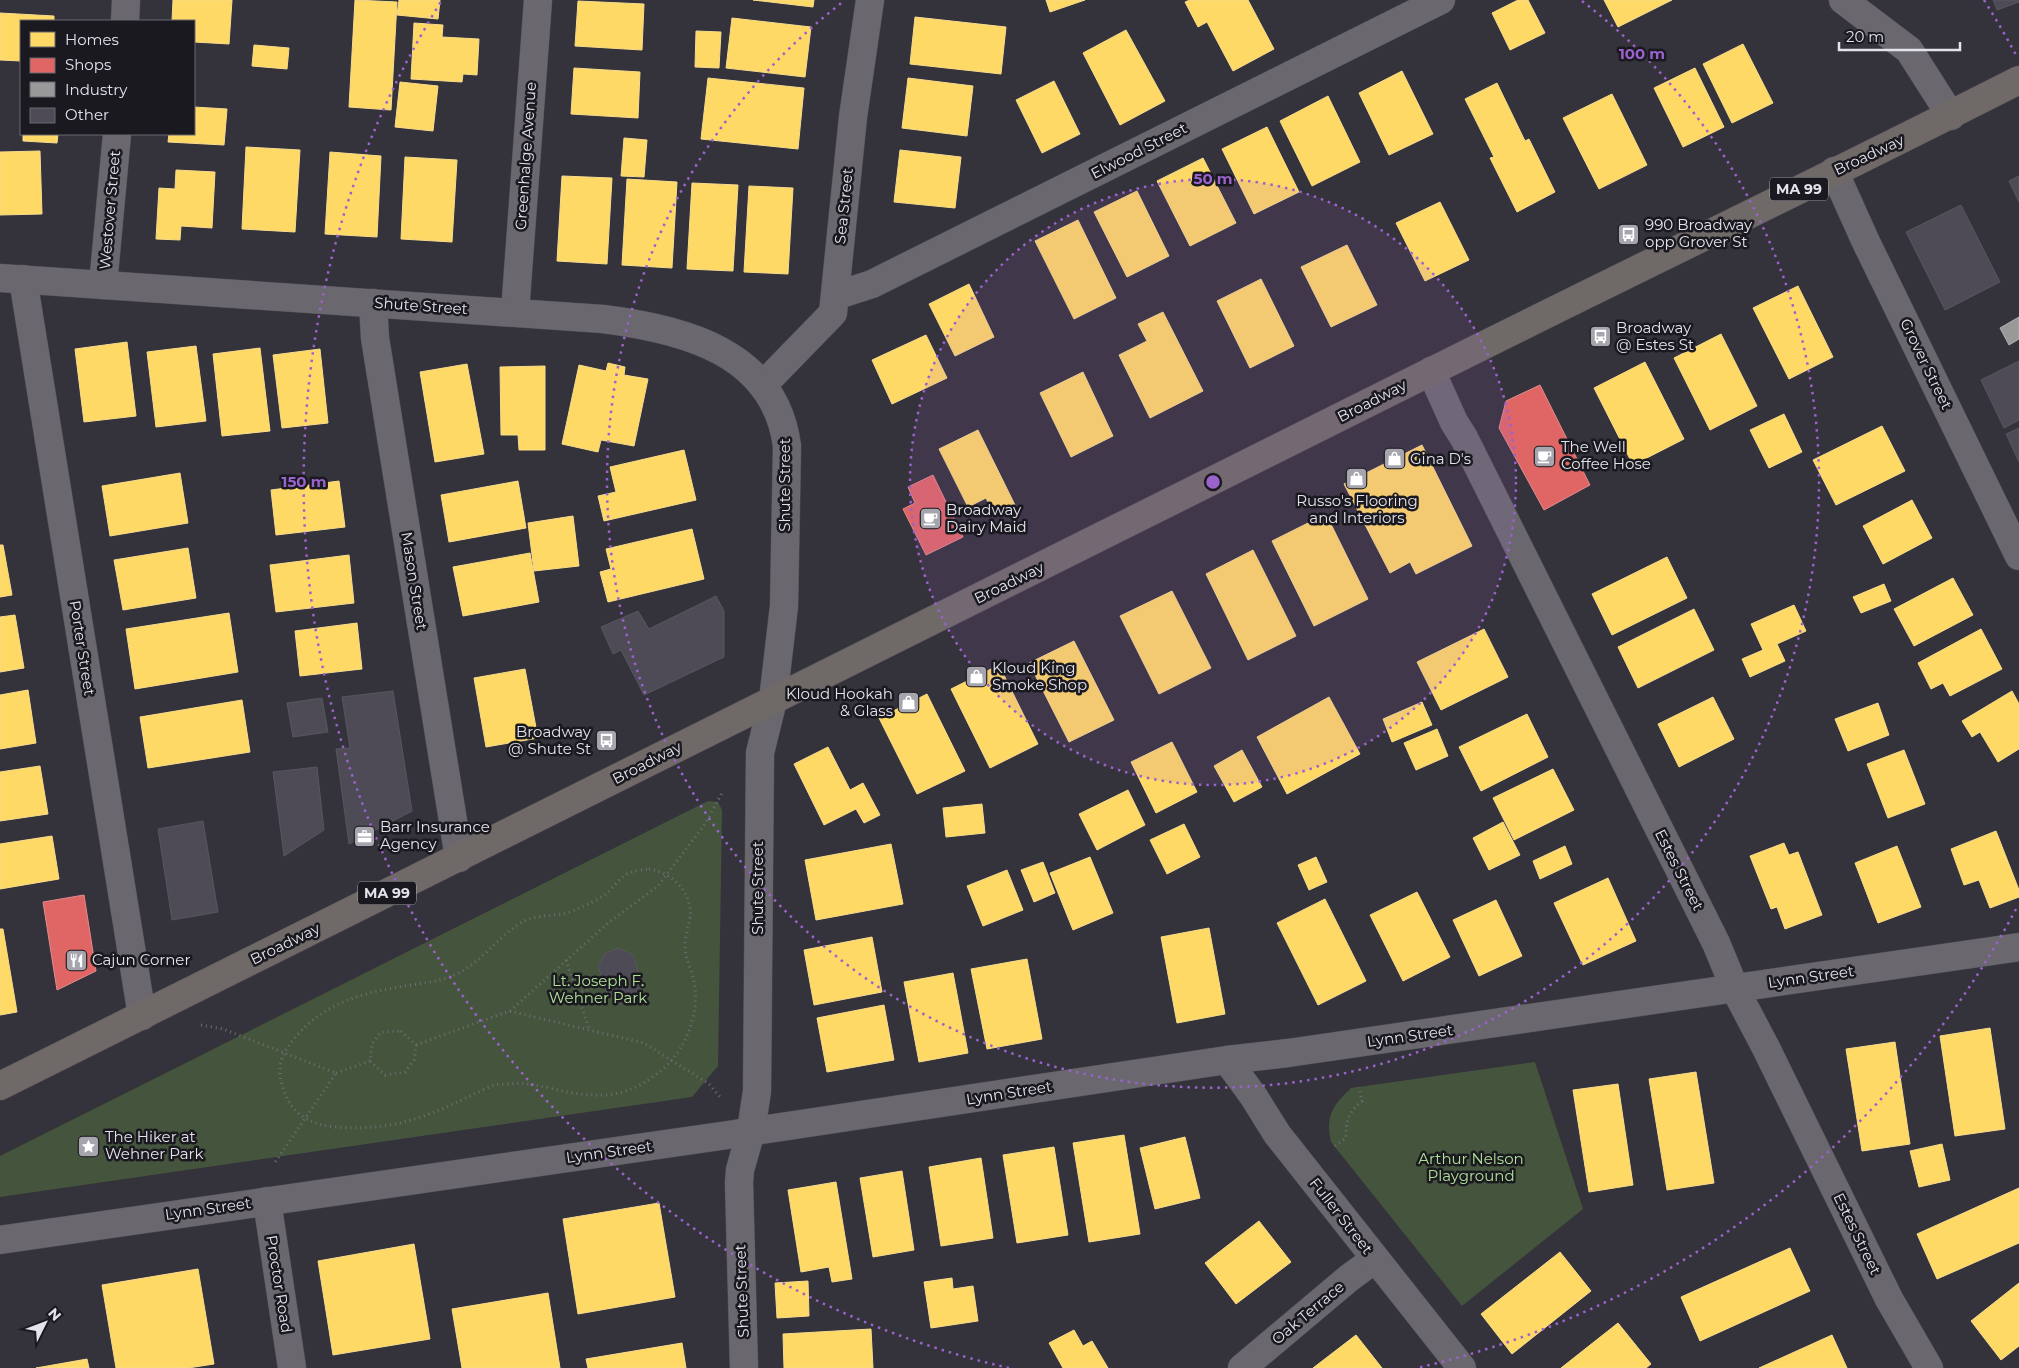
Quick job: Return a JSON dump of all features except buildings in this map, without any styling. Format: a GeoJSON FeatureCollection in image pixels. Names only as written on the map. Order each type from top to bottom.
{"type":"FeatureCollection","features":[{"type":"Feature","properties":{"kind":"main road","name":"Broadway"},"geometry":{"type":"LineString","coordinates":[[0,1086],[1431,371],[1834,171],[1951,116],[2019,80]]}},
{"type":"Feature","properties":{"kind":"street"},"geometry":{"type":"LineString","coordinates":[[125,20],[126,0]]}},
{"type":"Feature","properties":{"kind":"street","name":"Greenhalge Avenue"},"geometry":{"type":"LineString","coordinates":[[515,312],[538,0]]}},
{"type":"Feature","properties":{"kind":"street","name":"Sea Street"},"geometry":{"type":"LineString","coordinates":[[763,385],[833,314],[853,117],[870,0]]}},
{"type":"Feature","properties":{"kind":"street","name":"Elwood Street"},"geometry":{"type":"LineString","coordinates":[[835,296],[872,284],[1441,0]]}},
{"type":"Feature","properties":{"kind":"street"},"geometry":{"type":"LineString","coordinates":[[1843,0],[1909,50],[1951,116]]}},
{"type":"Feature","properties":{"kind":"street","name":"Westover Street"},"geometry":{"type":"LineString","coordinates":[[103,286],[117,135]]}},
{"type":"Feature","properties":{"kind":"street","name":"Grover Street"},"geometry":{"type":"LineString","coordinates":[[1834,171],[1869,248],[2019,556]]}},
{"type":"Feature","properties":{"kind":"street","name":"Shute Street"},"geometry":{"type":"LineString","coordinates":[[11,279],[515,312],[645,324],[672,330],[695,338],[722,351],[763,385],[775,405],[785,430],[787,446],[784,599],[774,700],[760,753],[757,1084],[751,1131],[740,1170],[739,1183],[744,1368]]}},
{"type":"Feature","properties":{"kind":"street","name":"Porter Street"},"geometry":{"type":"LineString","coordinates":[[11,279],[142,1016]]}},
{"type":"Feature","properties":{"kind":"street","name":"Mason Street"},"geometry":{"type":"LineString","coordinates":[[373,303],[375,338],[459,858]]}},
{"type":"Feature","properties":{"kind":"street","name":"Estes Street"},"geometry":{"type":"LineString","coordinates":[[1431,371],[1454,422],[1464,438],[1716,943],[1735,989],[1766,1048],[1889,1299],[1929,1368]]}},
{"type":"Feature","properties":{"kind":"street","name":"Lynn Street"},"geometry":{"type":"LineString","coordinates":[[0,1240],[1227,1060],[1298,1052],[2019,947]]}},
{"type":"Feature","properties":{"kind":"street","name":"Fuller Street"},"geometry":{"type":"LineString","coordinates":[[1227,1060],[1254,1097],[1277,1134],[1462,1368]]}},
{"type":"Feature","properties":{"kind":"street","name":"Proctor Road"},"geometry":{"type":"LineString","coordinates":[[267,1201],[292,1368]]}},
{"type":"Feature","properties":{"kind":"street","name":"Oak Terrace"},"geometry":{"type":"LineString","coordinates":[[1242,1368],[1349,1278],[1375,1259]]}},
{"type":"Feature","properties":{"kind":"path"},"geometry":{"type":"LineString","coordinates":[[416,1045],[509,1011],[608,923],[658,886],[705,824],[723,790]]}},
{"type":"Feature","properties":{"kind":"path"},"geometry":{"type":"LineString","coordinates":[[649,869],[667,874],[680,886],[688,899],[691,913],[685,946],[696,993],[694,1014],[688,1034],[672,1061],[638,1087],[609,1096],[580,1095],[522,1083],[493,1085],[429,1115],[396,1125],[361,1129],[324,1126],[304,1120],[292,1106],[284,1092],[280,1063],[283,1053],[311,1021],[330,1008],[356,996],[434,982],[455,975],[480,959],[509,930],[522,921],[565,913],[587,904],[606,895],[617,882],[631,872],[649,869]]}},
{"type":"Feature","properties":{"kind":"path"},"geometry":{"type":"LineString","coordinates":[[566,960],[590,1030]]}},
{"type":"Feature","properties":{"kind":"path"},"geometry":{"type":"LineString","coordinates":[[577,993],[600,985]]}},
{"type":"Feature","properties":{"kind":"path"},"geometry":{"type":"LineString","coordinates":[[509,1011],[644,1043],[709,1084],[751,1131]]}},
{"type":"Feature","properties":{"kind":"path"},"geometry":{"type":"LineString","coordinates":[[196,1025],[223,1029],[336,1073]]}},
{"type":"Feature","properties":{"kind":"path"},"geometry":{"type":"LineString","coordinates":[[370,1060],[372,1044],[382,1032],[401,1031],[416,1045]]}},
{"type":"Feature","properties":{"kind":"path"},"geometry":{"type":"LineString","coordinates":[[370,1060],[386,1075],[405,1072],[414,1060],[416,1045]]}},
{"type":"Feature","properties":{"kind":"path"},"geometry":{"type":"LineString","coordinates":[[267,1201],[268,1172],[336,1073],[370,1060]]}},
{"type":"Feature","properties":{"kind":"path"},"geometry":{"type":"LineString","coordinates":[[1335,1146],[1346,1138],[1346,1128],[1352,1109],[1362,1101],[1359,1087]]}},
{"type":"Feature","properties":{"kind":"green space","name":"Lt. Joseph F. Wehner Park"},"geometry":{"type":"Polygon","coordinates":[[[708,801],[718,802],[722,810],[718,1066],[692,1097],[0,1197],[0,1156],[708,801]]]}},
{"type":"Feature","properties":{"kind":"green space","name":"Arthur Nelson Playground"},"geometry":{"type":"Polygon","coordinates":[[[1535,1062],[1583,1209],[1462,1306],[1331,1142],[1329,1133],[1330,1118],[1339,1100],[1351,1088],[1535,1062]]]}},
{"type":"Feature","properties":{"kind":"place","name":"990 Broadway opp Grover St"},"geometry":{"type":"Point","coordinates":[1629,234]}},
{"type":"Feature","properties":{"kind":"place","name":"Broadway @ Estes St"},"geometry":{"type":"Point","coordinates":[1600,337]}},
{"type":"Feature","properties":{"kind":"place","name":"The Well Coffee Hose"},"geometry":{"type":"Point","coordinates":[1545,456]}},
{"type":"Feature","properties":{"kind":"place","name":"Gina D's"},"geometry":{"type":"Point","coordinates":[1394,459]}},
{"type":"Feature","properties":{"kind":"place","name":"Russo's Flooring and Interiors"},"geometry":{"type":"Point","coordinates":[1357,478]}},
{"type":"Feature","properties":{"kind":"place","name":"Broadway Dairy Maid"},"geometry":{"type":"Point","coordinates":[930,519]}},
{"type":"Feature","properties":{"kind":"place","name":"Kloud King Smoke Shop"},"geometry":{"type":"Point","coordinates":[976,677]}},
{"type":"Feature","properties":{"kind":"place","name":"Kloud Hookah & Glass"},"geometry":{"type":"Point","coordinates":[909,703]}},
{"type":"Feature","properties":{"kind":"place","name":"Broadway @ Shute St"},"geometry":{"type":"Point","coordinates":[607,741]}},
{"type":"Feature","properties":{"kind":"place","name":"Barr Insurance Agency"},"geometry":{"type":"Point","coordinates":[364,836]}},
{"type":"Feature","properties":{"kind":"place","name":"Cajun Corner"},"geometry":{"type":"Point","coordinates":[76,960]}},
{"type":"Feature","properties":{"kind":"place","name":"The Hiker at Wehner Park"},"geometry":{"type":"Point","coordinates":[89,1146]}}]}
